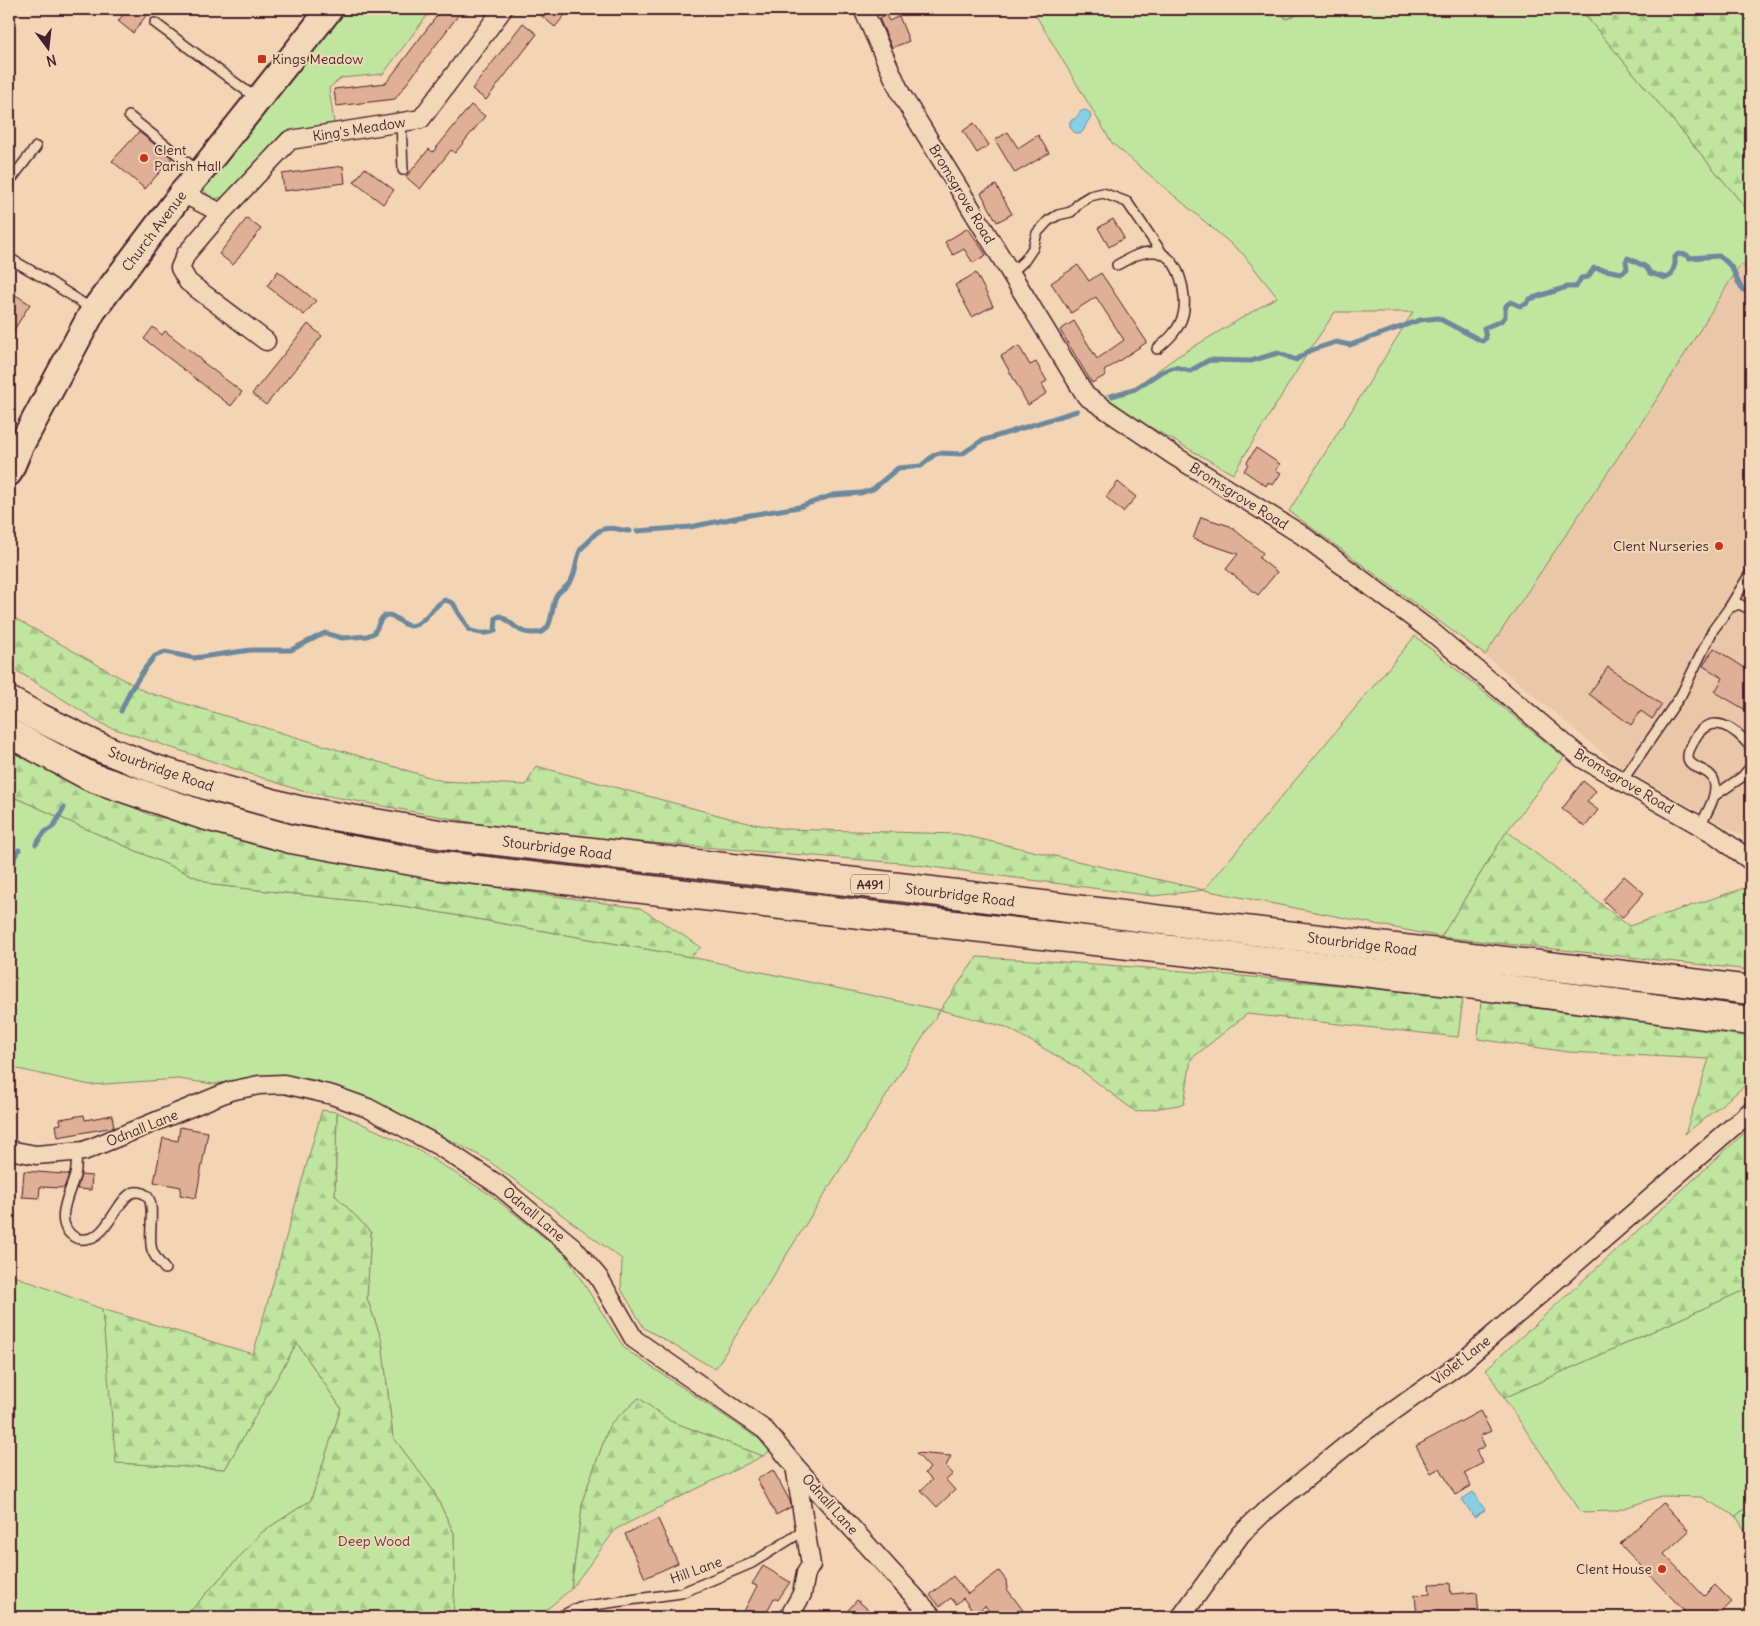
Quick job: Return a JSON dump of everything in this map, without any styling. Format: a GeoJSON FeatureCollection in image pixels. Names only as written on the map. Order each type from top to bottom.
{"type":"FeatureCollection","features":[{"type":"Feature","properties":{"kind":"highway","name":"Stourbridge Road"},"geometry":{"type":"LineString","coordinates":[[9,701],[99,747],[152,768],[206,785],[298,810],[445,835],[916,889],[1184,923],[1751,990]]}},
{"type":"Feature","properties":{"kind":"highway","name":"Stourbridge Road"},"geometry":{"type":"LineString","coordinates":[[9,733],[92,777],[203,815],[292,839],[434,865],[1476,985],[1751,1021]]}},
{"type":"Feature","properties":{"kind":"street","name":"Church Avenue"},"geometry":{"type":"LineString","coordinates":[[9,473],[20,447],[93,310],[182,193],[330,9]]}},
{"type":"Feature","properties":{"kind":"street","name":"King's Meadow"},"geometry":{"type":"LineString","coordinates":[[266,341],[188,282],[180,268],[186,254],[221,213],[290,140],[421,119],[503,9]]}},
{"type":"Feature","properties":{"kind":"street","name":"Bromsgrove Road"},"geometry":{"type":"LineString","coordinates":[[863,9],[901,94],[1086,396],[1173,455],[1302,535],[1432,632],[1583,759],[1700,826],[1751,860]]}},
{"type":"Feature","properties":{"kind":"street"},"geometry":{"type":"LineString","coordinates":[[182,193],[221,213]]}},
{"type":"Feature","properties":{"kind":"street","name":"Odnall Lane"},"geometry":{"type":"LineString","coordinates":[[9,1150],[36,1155],[84,1152],[230,1090],[259,1085],[284,1084],[332,1095],[368,1108],[439,1146],[498,1184],[573,1247],[599,1278],[634,1339],[765,1430],[794,1466],[933,1617]]}},
{"type":"Feature","properties":{"kind":"street","name":"Violet Lane"},"geometry":{"type":"LineString","coordinates":[[1182,1617],[1241,1534],[1263,1513],[1353,1440],[1462,1362],[1751,1111]]}},
{"type":"Feature","properties":{"kind":"street"},"geometry":{"type":"LineString","coordinates":[[789,1617],[802,1594],[806,1573],[811,1565],[794,1466]]}},
{"type":"Feature","properties":{"kind":"lane"},"geometry":{"type":"LineString","coordinates":[[155,23],[259,99]]}},
{"type":"Feature","properties":{"kind":"lane"},"geometry":{"type":"LineString","coordinates":[[129,116],[200,172]]}},
{"type":"Feature","properties":{"kind":"lane"},"geometry":{"type":"LineString","coordinates":[[401,122],[403,170]]}},
{"type":"Feature","properties":{"kind":"lane"},"geometry":{"type":"LineString","coordinates":[[9,182],[36,147]]}},
{"type":"Feature","properties":{"kind":"lane"},"geometry":{"type":"LineString","coordinates":[[1011,273],[1025,260],[1033,248],[1038,233],[1048,221],[1071,212],[1080,202],[1090,196],[1103,193],[1127,202],[1162,253],[1172,261],[1182,285],[1184,299],[1183,315],[1178,326],[1168,339],[1156,348]]}},
{"type":"Feature","properties":{"kind":"lane"},"geometry":{"type":"LineString","coordinates":[[1116,265],[1135,256],[1152,251],[1162,253]]}},
{"type":"Feature","properties":{"kind":"lane"},"geometry":{"type":"LineString","coordinates":[[9,258],[93,310]]}},
{"type":"Feature","properties":{"kind":"lane"},"geometry":{"type":"LineString","coordinates":[[1622,781],[1681,695],[1713,630],[1751,572]]}},
{"type":"Feature","properties":{"kind":"lane"},"geometry":{"type":"LineString","coordinates":[[1729,608],[1739,604],[1751,610]]}},
{"type":"Feature","properties":{"kind":"lane"},"geometry":{"type":"LineString","coordinates":[[1700,826],[1714,796],[1714,781],[1708,772],[1696,766],[1688,759],[1689,751],[1696,736],[1706,726],[1716,723],[1735,733],[1751,748]]}},
{"type":"Feature","properties":{"kind":"lane"},"geometry":{"type":"LineString","coordinates":[[1714,796],[1742,777],[1750,770],[1751,766]]}},
{"type":"Feature","properties":{"kind":"lane"},"geometry":{"type":"LineString","coordinates":[[77,1152],[75,1172],[63,1209],[63,1218],[69,1232],[76,1238],[81,1239],[95,1236],[111,1220],[124,1197],[131,1192],[147,1195],[152,1210],[149,1236],[152,1250],[165,1269]]}},
{"type":"Feature","properties":{"kind":"lane","name":"Hill Lane"},"geometry":{"type":"LineString","coordinates":[[559,1617],[579,1607],[681,1593],[752,1563],[806,1530]]}},
{"type":"Feature","properties":{"kind":"shaded area"},"geometry":{"type":"Polygon","coordinates":[[[1741,265],[1751,268],[1751,839],[1733,831],[1620,767],[1485,655],[1659,396],[1741,265]]]}},
{"type":"Feature","properties":{"kind":"green space"},"geometry":{"type":"Polygon","coordinates":[[[343,9],[432,9],[383,74],[341,78],[329,88],[334,123],[283,132],[224,197],[213,199],[204,191],[206,179],[343,9]]]}},
{"type":"Feature","properties":{"kind":"green space"},"geometry":{"type":"Polygon","coordinates":[[[1032,9],[1279,9],[1286,19],[1312,9],[1580,9],[1751,214],[1751,268],[1740,265],[1659,396],[1485,655],[1289,511],[1413,312],[1335,312],[1233,474],[1145,424],[1104,396],[1136,386],[1178,356],[1277,297],[1243,254],[1112,143],[1032,9]]]}},
{"type":"Feature","properties":{"kind":"green space"},"geometry":{"type":"Polygon","coordinates":[[[1279,9],[1312,9],[1286,19],[1279,9]]]}},
{"type":"Feature","properties":{"kind":"green space"},"geometry":{"type":"Polygon","coordinates":[[[1580,9],[1751,9],[1751,214],[1580,9]]]}},
{"type":"Feature","properties":{"kind":"green space"},"geometry":{"type":"Polygon","coordinates":[[[9,615],[146,692],[442,781],[526,785],[536,766],[748,823],[785,829],[958,834],[1204,890],[1153,896],[902,863],[529,833],[302,791],[106,726],[9,666],[9,615]]]}},
{"type":"Feature","properties":{"kind":"green space"},"geometry":{"type":"Polygon","coordinates":[[[1415,636],[1564,757],[1507,831],[1441,937],[1204,890],[1415,636]]]}},
{"type":"Feature","properties":{"kind":"green space"},"geometry":{"type":"Polygon","coordinates":[[[9,750],[150,815],[429,878],[640,908],[701,947],[691,957],[403,906],[214,885],[9,795],[9,750]]]}},
{"type":"Feature","properties":{"kind":"green space"},"geometry":{"type":"Polygon","coordinates":[[[9,795],[214,885],[403,906],[691,957],[940,1010],[715,1369],[644,1328],[621,1289],[622,1259],[486,1159],[393,1110],[316,1080],[277,1075],[213,1084],[178,1079],[90,1085],[9,1067],[9,795]]]}},
{"type":"Feature","properties":{"kind":"green space"},"geometry":{"type":"Polygon","coordinates":[[[1507,831],[1629,926],[1751,886],[1751,970],[1441,937],[1507,831]]]}},
{"type":"Feature","properties":{"kind":"green space"},"geometry":{"type":"Polygon","coordinates":[[[977,957],[1099,964],[1220,974],[1463,998],[1458,1037],[1247,1014],[1191,1059],[1184,1104],[1136,1112],[1078,1068],[1006,1027],[940,1010],[977,957]]]}},
{"type":"Feature","properties":{"kind":"green space"},"geometry":{"type":"Polygon","coordinates":[[[1481,1000],[1751,1037],[1751,1081],[1685,1134],[1709,1059],[1568,1052],[1478,1039],[1481,1000]]]}},
{"type":"Feature","properties":{"kind":"green space","name":"Deep Wood"},"geometry":{"type":"Polygon","coordinates":[[[322,1110],[337,1112],[335,1195],[371,1232],[367,1298],[382,1341],[393,1437],[433,1490],[454,1533],[455,1577],[453,1617],[185,1617],[262,1532],[311,1500],[341,1408],[297,1343],[225,1469],[116,1463],[102,1309],[253,1354],[322,1110]]]}},
{"type":"Feature","properties":{"kind":"green space"},"geometry":{"type":"Polygon","coordinates":[[[337,1112],[416,1149],[491,1195],[565,1254],[625,1349],[765,1443],[770,1451],[763,1456],[670,1421],[639,1398],[610,1424],[583,1499],[571,1589],[538,1617],[453,1617],[455,1577],[454,1533],[433,1490],[393,1437],[382,1341],[367,1298],[371,1232],[335,1195],[337,1112]]]}},
{"type":"Feature","properties":{"kind":"green space"},"geometry":{"type":"Polygon","coordinates":[[[1751,1127],[1751,1287],[1504,1398],[1486,1369],[1751,1127]]]}},
{"type":"Feature","properties":{"kind":"green space"},"geometry":{"type":"Polygon","coordinates":[[[9,1274],[102,1309],[117,1463],[225,1469],[297,1343],[341,1408],[311,1500],[262,1532],[185,1617],[9,1617],[9,1274]]]}},
{"type":"Feature","properties":{"kind":"green space"},"geometry":{"type":"Polygon","coordinates":[[[1751,1287],[1751,1503],[1736,1516],[1701,1497],[1661,1496],[1615,1511],[1581,1512],[1504,1398],[1751,1287]]]}},
{"type":"Feature","properties":{"kind":"green space"},"geometry":{"type":"Polygon","coordinates":[[[639,1398],[670,1421],[763,1456],[616,1529],[571,1589],[583,1499],[610,1424],[639,1398]]]}},
{"type":"Feature","properties":{"kind":"green space"},"geometry":{"type":"Polygon","coordinates":[[[1751,1503],[1751,1541],[1736,1516],[1751,1503]]]}},
{"type":"Feature","properties":{"kind":"water"},"geometry":{"type":"Polygon","coordinates":[[[1086,110],[1090,113],[1091,118],[1080,134],[1074,132],[1070,127],[1070,121],[1076,118],[1081,111],[1086,110]]]}},
{"type":"Feature","properties":{"kind":"water"},"geometry":{"type":"Polygon","coordinates":[[[1473,1492],[1485,1510],[1474,1517],[1462,1499],[1473,1492]]]}},
{"type":"Feature","properties":{"kind":"building"},"geometry":{"type":"Polygon","coordinates":[[[128,9],[151,9],[133,33],[118,21],[128,9]]]}},
{"type":"Feature","properties":{"kind":"building"},"geometry":{"type":"Polygon","coordinates":[[[442,9],[463,9],[395,99],[336,106],[334,89],[386,83],[442,9]]]}},
{"type":"Feature","properties":{"kind":"building"},"geometry":{"type":"Polygon","coordinates":[[[533,9],[570,9],[555,27],[533,9]]]}},
{"type":"Feature","properties":{"kind":"building"},"geometry":{"type":"Polygon","coordinates":[[[886,15],[889,21],[899,16],[909,41],[892,48],[879,18],[886,15]]]}},
{"type":"Feature","properties":{"kind":"building"},"geometry":{"type":"Polygon","coordinates":[[[523,23],[537,34],[486,100],[472,89],[523,23]]]}},
{"type":"Feature","properties":{"kind":"building"},"geometry":{"type":"Polygon","coordinates":[[[471,105],[485,116],[455,153],[451,150],[420,189],[406,177],[429,149],[433,152],[471,105]]]}},
{"type":"Feature","properties":{"kind":"building"},"geometry":{"type":"Polygon","coordinates":[[[974,123],[989,145],[977,153],[963,131],[974,123]]]}},
{"type":"Feature","properties":{"kind":"building","name":"Clent Parish Hall"},"geometry":{"type":"Polygon","coordinates":[[[139,132],[172,158],[145,189],[112,161],[139,132]]]}},
{"type":"Feature","properties":{"kind":"building"},"geometry":{"type":"Polygon","coordinates":[[[1008,132],[1018,148],[1038,135],[1049,153],[1015,173],[995,140],[1008,132]]]}},
{"type":"Feature","properties":{"kind":"building"},"geometry":{"type":"Polygon","coordinates":[[[343,166],[345,183],[284,191],[282,174],[343,166]]]}},
{"type":"Feature","properties":{"kind":"building"},"geometry":{"type":"Polygon","coordinates":[[[365,168],[394,190],[383,204],[354,182],[365,168]]]}},
{"type":"Feature","properties":{"kind":"building"},"geometry":{"type":"Polygon","coordinates":[[[996,185],[1012,214],[997,222],[981,193],[996,185]]]}},
{"type":"Feature","properties":{"kind":"building"},"geometry":{"type":"Polygon","coordinates":[[[247,218],[261,229],[233,265],[219,254],[247,218]]]}},
{"type":"Feature","properties":{"kind":"building"},"geometry":{"type":"Polygon","coordinates":[[[1113,219],[1124,238],[1109,247],[1098,228],[1113,219]]]}},
{"type":"Feature","properties":{"kind":"building"},"geometry":{"type":"Polygon","coordinates":[[[968,228],[986,255],[973,263],[964,249],[953,255],[945,242],[968,228]]]}},
{"type":"Feature","properties":{"kind":"building"},"geometry":{"type":"Polygon","coordinates":[[[1078,265],[1089,281],[1101,273],[1147,342],[1104,371],[1106,375],[1092,383],[1060,330],[1074,321],[1097,359],[1124,340],[1096,297],[1071,313],[1051,283],[1078,265]]]}},
{"type":"Feature","properties":{"kind":"building"},"geometry":{"type":"Polygon","coordinates":[[[278,271],[316,301],[304,315],[267,286],[278,271]]]}},
{"type":"Feature","properties":{"kind":"building"},"geometry":{"type":"Polygon","coordinates":[[[976,273],[993,306],[972,317],[955,285],[976,273]]]}},
{"type":"Feature","properties":{"kind":"building"},"geometry":{"type":"Polygon","coordinates":[[[9,291],[30,304],[9,338],[9,291]]]}},
{"type":"Feature","properties":{"kind":"building"},"geometry":{"type":"Polygon","coordinates":[[[308,324],[322,336],[266,405],[252,394],[308,324]]]}},
{"type":"Feature","properties":{"kind":"building"},"geometry":{"type":"Polygon","coordinates":[[[153,327],[162,335],[165,331],[242,392],[231,406],[144,339],[153,327]]]}},
{"type":"Feature","properties":{"kind":"building"},"geometry":{"type":"Polygon","coordinates":[[[1019,346],[1030,365],[1036,362],[1047,381],[1042,384],[1047,393],[1028,405],[1001,356],[1019,346]]]}},
{"type":"Feature","properties":{"kind":"building"},"geometry":{"type":"Polygon","coordinates":[[[1256,448],[1280,464],[1276,470],[1281,473],[1273,485],[1268,482],[1266,486],[1244,471],[1248,464],[1247,462],[1256,448]]]}},
{"type":"Feature","properties":{"kind":"building"},"geometry":{"type":"Polygon","coordinates":[[[1118,482],[1136,497],[1123,512],[1106,497],[1118,482]]]}},
{"type":"Feature","properties":{"kind":"building"},"geometry":{"type":"Polygon","coordinates":[[[1201,517],[1230,526],[1263,553],[1259,558],[1277,572],[1258,595],[1226,569],[1238,554],[1193,539],[1201,517]]]}},
{"type":"Feature","properties":{"kind":"building"},"geometry":{"type":"Polygon","coordinates":[[[1714,648],[1751,672],[1751,713],[1715,692],[1723,678],[1703,666],[1714,648]]]}},
{"type":"Feature","properties":{"kind":"building"},"geometry":{"type":"Polygon","coordinates":[[[1608,667],[1662,705],[1652,719],[1641,711],[1631,725],[1589,694],[1608,667]]]}},
{"type":"Feature","properties":{"kind":"building"},"geometry":{"type":"Polygon","coordinates":[[[1583,781],[1596,791],[1587,802],[1598,810],[1585,827],[1562,809],[1583,781]]]}},
{"type":"Feature","properties":{"kind":"building"},"geometry":{"type":"Polygon","coordinates":[[[1624,876],[1644,893],[1622,918],[1603,900],[1624,876]]]}},
{"type":"Feature","properties":{"kind":"building"},"geometry":{"type":"Polygon","coordinates":[[[84,1115],[85,1120],[112,1115],[114,1127],[58,1137],[56,1125],[61,1124],[60,1119],[84,1115]]]}},
{"type":"Feature","properties":{"kind":"building"},"geometry":{"type":"Polygon","coordinates":[[[180,1127],[208,1132],[196,1198],[180,1195],[181,1187],[154,1182],[163,1138],[178,1141],[180,1127]]]}},
{"type":"Feature","properties":{"kind":"building"},"geometry":{"type":"Polygon","coordinates":[[[24,1171],[69,1174],[64,1188],[40,1187],[39,1198],[22,1197],[24,1171]]]}},
{"type":"Feature","properties":{"kind":"building"},"geometry":{"type":"Polygon","coordinates":[[[81,1175],[92,1176],[91,1190],[77,1189],[81,1175]]]}},
{"type":"Feature","properties":{"kind":"building"},"geometry":{"type":"Polygon","coordinates":[[[1480,1411],[1491,1431],[1480,1436],[1485,1446],[1476,1451],[1483,1463],[1464,1473],[1471,1486],[1455,1495],[1440,1468],[1431,1473],[1416,1446],[1480,1411]]]}},
{"type":"Feature","properties":{"kind":"building"},"geometry":{"type":"Polygon","coordinates":[[[916,1453],[951,1456],[946,1466],[953,1474],[946,1480],[955,1490],[937,1507],[921,1490],[932,1480],[925,1473],[930,1468],[916,1453]]]}},
{"type":"Feature","properties":{"kind":"building"},"geometry":{"type":"Polygon","coordinates":[[[773,1470],[790,1501],[791,1507],[776,1515],[757,1479],[773,1470]]]}},
{"type":"Feature","properties":{"kind":"building","name":"Clent House"},"geometry":{"type":"Polygon","coordinates":[[[1663,1503],[1689,1531],[1664,1554],[1704,1596],[1715,1585],[1732,1602],[1716,1617],[1690,1617],[1620,1544],[1663,1503]]]}},
{"type":"Feature","properties":{"kind":"building"},"geometry":{"type":"Polygon","coordinates":[[[658,1519],[678,1563],[645,1578],[625,1534],[658,1519]]]}},
{"type":"Feature","properties":{"kind":"building"},"geometry":{"type":"Polygon","coordinates":[[[763,1566],[790,1582],[778,1600],[774,1598],[764,1617],[741,1617],[757,1586],[752,1584],[763,1566]]]}},
{"type":"Feature","properties":{"kind":"building"},"geometry":{"type":"Polygon","coordinates":[[[999,1571],[1006,1580],[1007,1589],[1028,1617],[994,1617],[985,1606],[975,1614],[963,1598],[956,1604],[951,1598],[940,1606],[930,1595],[953,1576],[968,1594],[999,1571]]]}},
{"type":"Feature","properties":{"kind":"building"},"geometry":{"type":"Polygon","coordinates":[[[1450,1583],[1451,1594],[1477,1592],[1479,1617],[1417,1617],[1415,1595],[1430,1594],[1429,1584],[1450,1583]]]}},
{"type":"Feature","properties":{"kind":"building"},"geometry":{"type":"Polygon","coordinates":[[[857,1600],[877,1617],[842,1617],[857,1600]]]}},
{"type":"Feature","properties":{"kind":"waterway"},"geometry":{"type":"LineString","coordinates":[[1112,396],[1135,389],[1161,372],[1175,367],[1190,371],[1209,360],[1251,361],[1278,353],[1296,360],[1309,351],[1336,342],[1350,345],[1420,320],[1438,318],[1482,341],[1486,338],[1484,328],[1501,321],[1505,317],[1505,308],[1509,303],[1520,306],[1526,304],[1530,299],[1567,287],[1576,287],[1581,278],[1588,277],[1594,268],[1622,273],[1627,269],[1626,261],[1628,258],[1646,267],[1650,273],[1666,278],[1671,275],[1675,264],[1675,257],[1678,254],[1687,255],[1689,258],[1719,256],[1732,268],[1741,287],[1751,293]]}},
{"type":"Feature","properties":{"kind":"waterway"},"geometry":{"type":"LineString","coordinates":[[637,531],[690,527],[799,507],[833,495],[861,493],[873,489],[898,468],[921,466],[939,453],[962,454],[981,441],[1077,411]]}},
{"type":"Feature","properties":{"kind":"waterway"},"geometry":{"type":"LineString","coordinates":[[121,711],[130,691],[146,667],[155,656],[165,652],[194,658],[251,650],[291,650],[325,633],[342,638],[367,636],[374,633],[385,615],[392,616],[407,625],[415,625],[445,600],[453,603],[469,630],[482,633],[495,631],[496,618],[500,616],[522,631],[527,633],[540,632],[548,626],[556,596],[572,578],[582,548],[595,534],[602,530],[611,528],[630,531]]}},
{"type":"Feature","properties":{"kind":"waterway"},"geometry":{"type":"LineString","coordinates":[[36,844],[45,832],[54,826],[64,808]]}},
{"type":"Feature","properties":{"kind":"waterway"},"geometry":{"type":"LineString","coordinates":[[9,884],[15,856],[19,850]]}},
{"type":"Feature","properties":{"kind":"place","name":"Kings Meadow"},"geometry":{"type":"Point","coordinates":[262,59]}},
{"type":"Feature","properties":{"kind":"place","name":"Clent Parish Hall"},"geometry":{"type":"Point","coordinates":[144,158]}},
{"type":"Feature","properties":{"kind":"place","name":"Clent Nurseries"},"geometry":{"type":"Point","coordinates":[1719,546]}},
{"type":"Feature","properties":{"kind":"place","name":"Clent House"},"geometry":{"type":"Point","coordinates":[1662,1569]}}]}
